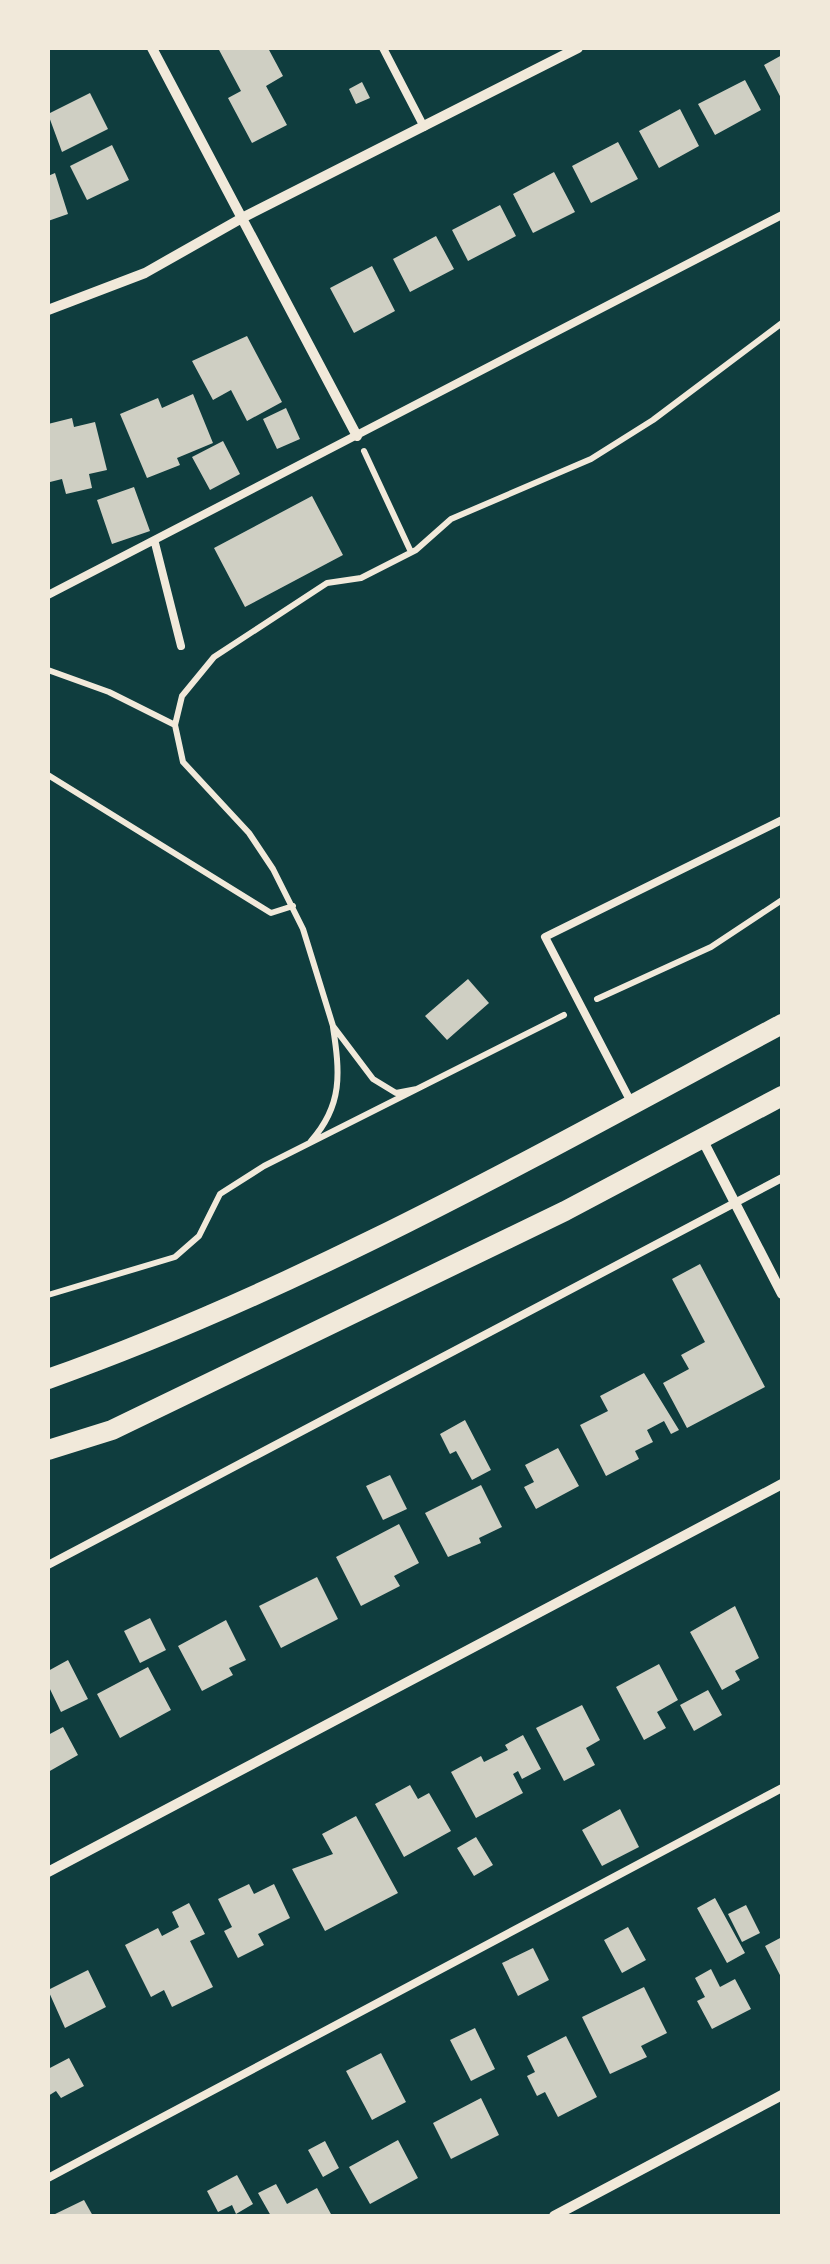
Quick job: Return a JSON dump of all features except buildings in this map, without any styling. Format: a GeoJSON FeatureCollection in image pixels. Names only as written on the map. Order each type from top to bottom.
{"type":"FeatureCollection","features":[{"type":"Feature","properties":{"kind":"main road"},"geometry":{"type":"LineString","coordinates":[[48,1378],[201,1319],[314,1268],[782,1024]]}},
{"type":"Feature","properties":{"kind":"main road"},"geometry":{"type":"LineString","coordinates":[[48,1450],[112,1430],[565,1211],[782,1096]]}},
{"type":"Feature","properties":{"kind":"street"},"geometry":{"type":"LineString","coordinates":[[152,48],[357,436]]}},
{"type":"Feature","properties":{"kind":"street"},"geometry":{"type":"LineString","coordinates":[[48,310],[145,273],[242,218],[578,48]]}},
{"type":"Feature","properties":{"kind":"street"},"geometry":{"type":"LineString","coordinates":[[701,1138],[782,1294]]}},
{"type":"Feature","properties":{"kind":"street"},"geometry":{"type":"LineString","coordinates":[[48,1872],[782,1484]]}},
{"type":"Feature","properties":{"kind":"street"},"geometry":{"type":"LineString","coordinates":[[554,2216],[782,2096]]}},
{"type":"Feature","properties":{"kind":"lane"},"geometry":{"type":"LineString","coordinates":[[383,48],[424,127]]}},
{"type":"Feature","properties":{"kind":"lane"},"geometry":{"type":"LineString","coordinates":[[48,596],[782,215]]}},
{"type":"Feature","properties":{"kind":"lane"},"geometry":{"type":"LineString","coordinates":[[155,543],[181,646]]}},
{"type":"Feature","properties":{"kind":"lane"},"geometry":{"type":"LineString","coordinates":[[632,1104],[545,937],[782,820]]}},
{"type":"Feature","properties":{"kind":"lane"},"geometry":{"type":"LineString","coordinates":[[48,1565],[782,1178]]}},
{"type":"Feature","properties":{"kind":"lane"},"geometry":{"type":"LineString","coordinates":[[48,2178],[782,1788]]}},
{"type":"Feature","properties":{"kind":"path"},"geometry":{"type":"LineString","coordinates":[[309,1144],[327,1124],[341,1082],[333,1026],[293,906],[249,833],[183,762],[175,726],[182,696],[214,657],[327,584],[362,578],[411,552],[452,519],[591,459],[653,420],[782,323]]}},
{"type":"Feature","properties":{"kind":"path"},"geometry":{"type":"LineString","coordinates":[[357,436],[411,552]]}},
{"type":"Feature","properties":{"kind":"path"},"geometry":{"type":"LineString","coordinates":[[48,670],[109,692],[175,726]]}},
{"type":"Feature","properties":{"kind":"path"},"geometry":{"type":"LineString","coordinates":[[48,776],[271,913],[293,906]]}},
{"type":"Feature","properties":{"kind":"path"},"geometry":{"type":"LineString","coordinates":[[48,1294],[175,1256],[199,1236],[220,1194],[309,1144],[581,1007],[711,947],[782,900]]}},
{"type":"Feature","properties":{"kind":"path"},"geometry":{"type":"LineString","coordinates":[[333,1026],[373,1079],[396,1093],[418,1089]]}}]}
